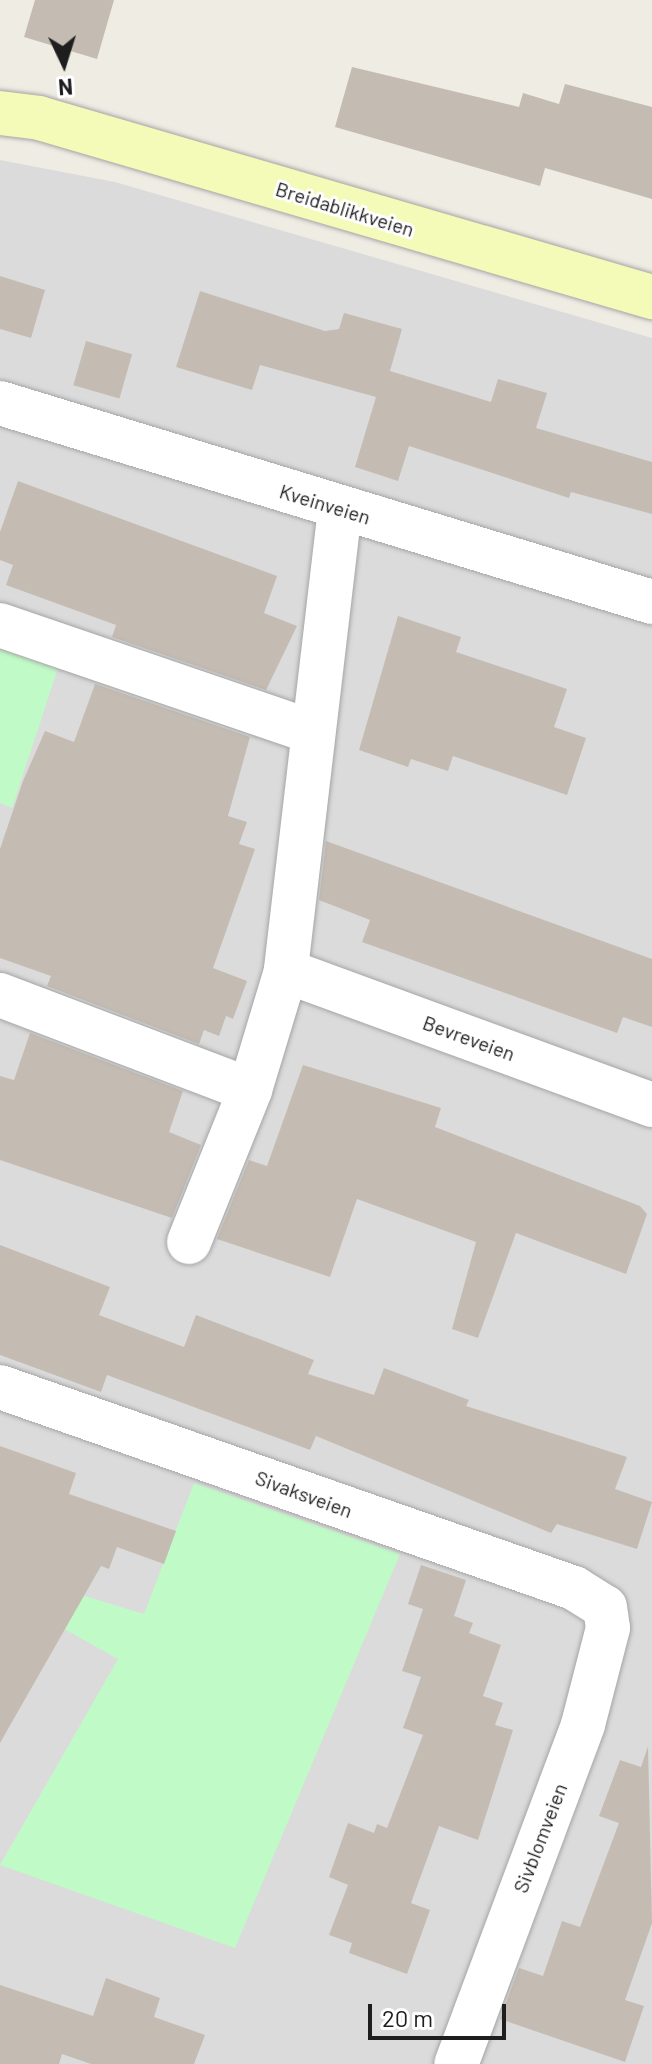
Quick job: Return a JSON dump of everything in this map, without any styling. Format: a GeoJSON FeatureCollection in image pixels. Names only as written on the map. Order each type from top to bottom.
{"type":"FeatureCollection","features":[{"type":"Feature","properties":{"kind":"main road","name":"Breidablikkveien"},"geometry":{"type":"LineString","coordinates":[[0,98],[20,116],[652,297]]}},
{"type":"Feature","properties":{"kind":"street","name":"Kveinveien"},"geometry":{"type":"LineString","coordinates":[[0,403],[652,602]]}},
{"type":"Feature","properties":{"kind":"street"},"geometry":{"type":"LineString","coordinates":[[189,1242],[250,1090],[286,971],[312,732],[334,602],[340,509]]}},
{"type":"Feature","properties":{"kind":"street"},"geometry":{"type":"LineString","coordinates":[[0,625],[312,732]]}},
{"type":"Feature","properties":{"kind":"street","name":"Bevreveien"},"geometry":{"type":"LineString","coordinates":[[286,971],[652,1105]]}},
{"type":"Feature","properties":{"kind":"street"},"geometry":{"type":"LineString","coordinates":[[0,995],[250,1090]]}},
{"type":"Feature","properties":{"kind":"street","name":"Sivaksveien"},"geometry":{"type":"LineString","coordinates":[[0,1387],[574,1588],[605,1607]]}},
{"type":"Feature","properties":{"kind":"street","name":"Sivblomveien"},"geometry":{"type":"LineString","coordinates":[[456,2064],[583,1725],[608,1628],[605,1607]]}},
{"type":"Feature","properties":{"kind":"shaded area"},"geometry":{"type":"Polygon","coordinates":[[[0,160],[115,182],[652,338],[652,2064],[0,2064],[0,160]]]}},
{"type":"Feature","properties":{"kind":"green space"},"geometry":{"type":"Polygon","coordinates":[[[0,638],[61,659],[12,808],[0,803],[0,638]]]}},
{"type":"Feature","properties":{"kind":"green space"},"geometry":{"type":"Polygon","coordinates":[[[194,1483],[400,1554],[235,1948],[0,1865],[118,1659],[25,1607],[35,1581],[144,1614],[194,1483]]]}},
{"type":"Feature","properties":{"kind":"building"},"geometry":{"type":"Polygon","coordinates":[[[35,0],[114,0],[97,59],[24,37],[35,0]]]}},
{"type":"Feature","properties":{"kind":"building"},"geometry":{"type":"Polygon","coordinates":[[[352,67],[519,107],[523,93],[559,104],[565,84],[652,107],[652,199],[545,168],[540,186],[335,127],[352,67]]]}},
{"type":"Feature","properties":{"kind":"building"},"geometry":{"type":"Polygon","coordinates":[[[0,276],[45,290],[31,338],[0,329],[0,276]]]}},
{"type":"Feature","properties":{"kind":"building"},"geometry":{"type":"Polygon","coordinates":[[[200,291],[325,331],[339,329],[344,313],[402,329],[390,371],[491,402],[498,379],[547,393],[536,428],[652,462],[652,514],[571,492],[569,498],[409,446],[398,481],[355,467],[376,397],[260,365],[252,390],[176,367],[200,291]]]}},
{"type":"Feature","properties":{"kind":"building"},"geometry":{"type":"Polygon","coordinates":[[[86,341],[132,354],[119,398],[73,385],[86,341]]]}},
{"type":"Feature","properties":{"kind":"building"},"geometry":{"type":"Polygon","coordinates":[[[18,481],[277,576],[264,613],[297,626],[266,690],[112,637],[116,625],[6,585],[13,565],[0,560],[0,532],[18,481]]]}},
{"type":"Feature","properties":{"kind":"building"},"geometry":{"type":"Polygon","coordinates":[[[398,616],[461,637],[456,652],[567,689],[554,727],[586,738],[567,795],[453,756],[448,771],[411,759],[408,767],[359,750],[398,616]]]}},
{"type":"Feature","properties":{"kind":"building"},"geometry":{"type":"Polygon","coordinates":[[[95,684],[250,737],[228,816],[247,822],[239,844],[255,849],[213,968],[247,981],[233,1019],[226,1016],[219,1036],[204,1030],[199,1044],[47,986],[51,976],[0,958],[0,849],[23,781],[45,731],[74,742],[95,684]]]}},
{"type":"Feature","properties":{"kind":"building"},"geometry":{"type":"Polygon","coordinates":[[[326,841],[652,959],[652,1027],[623,1017],[617,1033],[362,942],[370,920],[319,900],[326,841]]]}},
{"type":"Feature","properties":{"kind":"building"},"geometry":{"type":"Polygon","coordinates":[[[30,1033],[183,1091],[169,1132],[201,1145],[172,1218],[0,1160],[0,1076],[14,1080],[30,1033]]]}},
{"type":"Feature","properties":{"kind":"building"},"geometry":{"type":"Polygon","coordinates":[[[303,1065],[441,1108],[435,1127],[640,1206],[647,1214],[626,1274],[516,1233],[478,1338],[452,1329],[476,1242],[357,1199],[330,1277],[217,1239],[249,1160],[267,1166],[303,1065]]]}},
{"type":"Feature","properties":{"kind":"building"},"geometry":{"type":"Polygon","coordinates":[[[0,1245],[110,1287],[99,1315],[184,1347],[196,1315],[314,1360],[308,1374],[374,1395],[384,1368],[469,1400],[466,1406],[627,1457],[615,1489],[652,1502],[637,1549],[557,1524],[551,1533],[316,1436],[310,1450],[107,1375],[101,1392],[0,1355],[0,1245]]]}},
{"type":"Feature","properties":{"kind":"building"},"geometry":{"type":"Polygon","coordinates":[[[0,1446],[76,1473],[69,1494],[176,1531],[164,1564],[117,1547],[109,1569],[101,1566],[0,1743],[0,1446]]]}},
{"type":"Feature","properties":{"kind":"building"},"geometry":{"type":"Polygon","coordinates":[[[421,1565],[466,1580],[454,1616],[473,1623],[469,1633],[501,1645],[483,1696],[503,1703],[495,1725],[513,1730],[478,1840],[439,1826],[411,1903],[430,1910],[407,1974],[349,1953],[352,1943],[329,1935],[348,1885],[329,1877],[348,1823],[374,1833],[377,1824],[387,1828],[423,1735],[403,1728],[421,1677],[402,1671],[423,1609],[408,1604],[421,1565]]]}},
{"type":"Feature","properties":{"kind":"building"},"geometry":{"type":"Polygon","coordinates":[[[648,1746],[652,1923],[625,2000],[644,2006],[625,2062],[500,2019],[519,1968],[543,1976],[562,1921],[580,1927],[619,1823],[599,1816],[620,1760],[641,1767],[648,1746]]]}},
{"type":"Feature","properties":{"kind":"building"},"geometry":{"type":"Polygon","coordinates":[[[106,1978],[160,1998],[154,2017],[205,2035],[194,2064],[91,2064],[62,2054],[59,2064],[0,2064],[0,1985],[93,2016],[106,1978]]]}}]}
